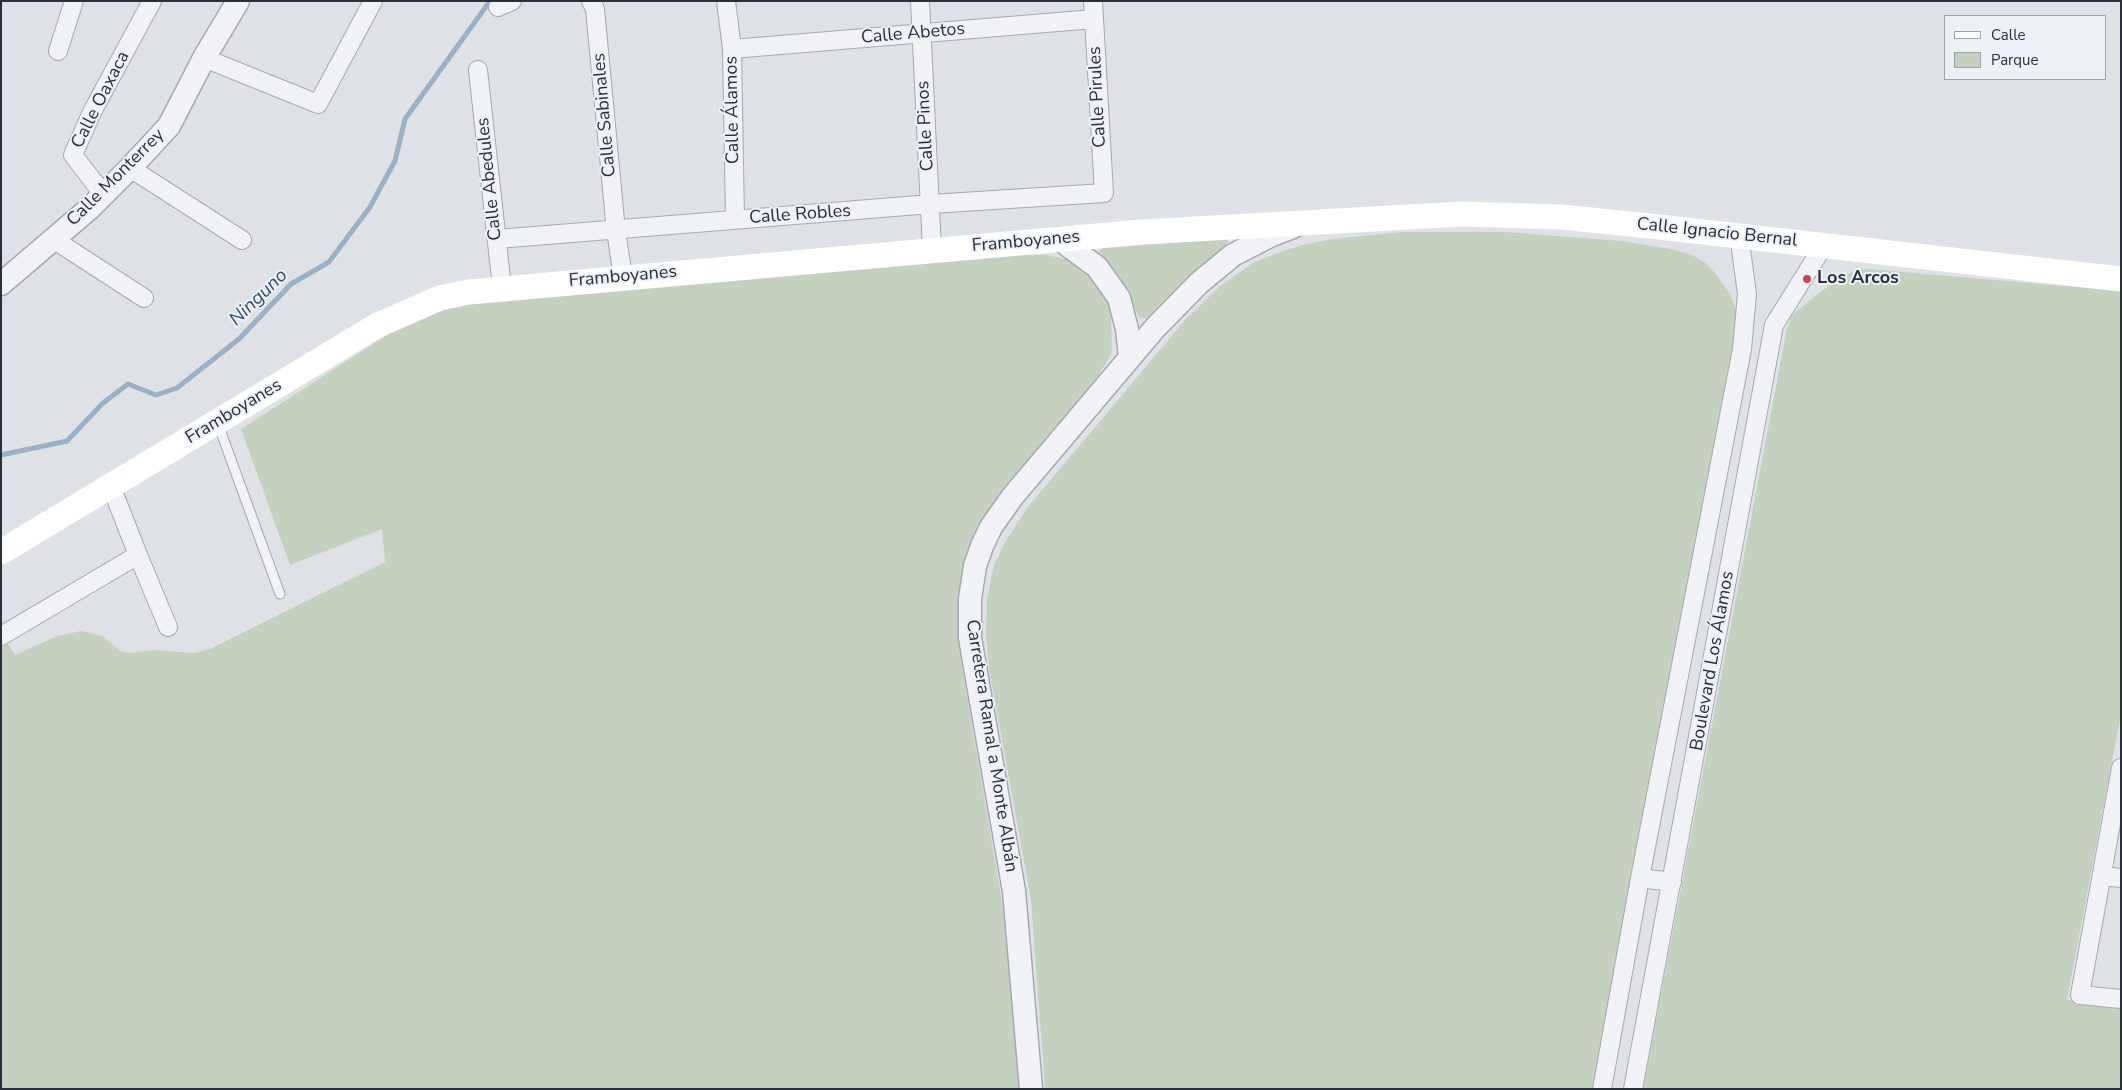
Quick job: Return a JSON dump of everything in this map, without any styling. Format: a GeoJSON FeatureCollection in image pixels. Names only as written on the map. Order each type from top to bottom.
{"type":"FeatureCollection","features":[{"type":"Feature","properties":{"kind":"main road","name":"Calle Ignacio Bernal"},"geometry":{"type":"LineString","coordinates":[[1312,221],[1415,215],[1497,214],[1561,217],[1738,235],[2121,279]]}},
{"type":"Feature","properties":{"kind":"main road","name":"Framboyanes"},"geometry":{"type":"LineString","coordinates":[[1,552],[399,315],[440,298],[502,288],[932,250],[1312,221]]}},
{"type":"Feature","properties":{"kind":"street"},"geometry":{"type":"LineString","coordinates":[[58,51],[74,1]]}},
{"type":"Feature","properties":{"kind":"street","name":"Calle Oaxaca"},"geometry":{"type":"LineString","coordinates":[[103,194],[73,155],[92,112],[152,1]]}},
{"type":"Feature","properties":{"kind":"street","name":"Calle Monterrey"},"geometry":{"type":"LineString","coordinates":[[1,284],[103,194],[130,168],[168,126],[204,58],[238,1]]}},
{"type":"Feature","properties":{"kind":"street"},"geometry":{"type":"LineString","coordinates":[[204,58],[318,104],[373,1]]}},
{"type":"Feature","properties":{"kind":"street","name":"Calle Sabinales"},"geometry":{"type":"LineString","coordinates":[[591,1],[595,9],[622,278]]}},
{"type":"Feature","properties":{"kind":"street","name":"Calle Álamos"},"geometry":{"type":"LineString","coordinates":[[726,1],[732,49],[735,220]]}},
{"type":"Feature","properties":{"kind":"street","name":"Calle Pinos"},"geometry":{"type":"LineString","coordinates":[[920,1],[932,250]]}},
{"type":"Feature","properties":{"kind":"street","name":"Calle Abetos"},"geometry":{"type":"LineString","coordinates":[[732,49],[921,34],[1094,10]]}},
{"type":"Feature","properties":{"kind":"street","name":"Calle Pirules"},"geometry":{"type":"LineString","coordinates":[[1094,10],[1104,193]]}},
{"type":"Feature","properties":{"kind":"street","name":"Calle Abedules"},"geometry":{"type":"LineString","coordinates":[[478,70],[502,288]]}},
{"type":"Feature","properties":{"kind":"street"},"geometry":{"type":"LineString","coordinates":[[130,168],[242,240]]}},
{"type":"Feature","properties":{"kind":"street","name":"Calle Robles"},"geometry":{"type":"LineString","coordinates":[[497,240],[931,204],[1104,193]]}},
{"type":"Feature","properties":{"kind":"street","name":"Carretera Ramal a Monte Albán"},"geometry":{"type":"LineString","coordinates":[[1030,1089],[1014,891],[970,638],[969,617],[972,583],[982,546],[1007,504],[1034,468],[1181,301],[1227,260],[1252,244],[1312,221]]}},
{"type":"Feature","properties":{"kind":"street","name":"Boulevard Los Álamos"},"geometry":{"type":"LineString","coordinates":[[1602,1089],[1640,878],[1742,349],[1747,294],[1738,235]]}},
{"type":"Feature","properties":{"kind":"street"},"geometry":{"type":"LineString","coordinates":[[53,239],[144,298]]}},
{"type":"Feature","properties":{"kind":"street"},"geometry":{"type":"LineString","coordinates":[[1059,239],[1097,267],[1119,298],[1127,330],[1130,357]]}},
{"type":"Feature","properties":{"kind":"street","name":"Boulevard Los Álamos"},"geometry":{"type":"LineString","coordinates":[[1633,1089],[1774,325],[1824,245]]}},
{"type":"Feature","properties":{"kind":"street"},"geometry":{"type":"LineString","coordinates":[[111,486],[168,627]]}},
{"type":"Feature","properties":{"kind":"street"},"geometry":{"type":"LineString","coordinates":[[1,636],[138,555]]}},
{"type":"Feature","properties":{"kind":"street"},"geometry":{"type":"LineString","coordinates":[[2121,768],[2080,995],[2121,1000]]}},
{"type":"Feature","properties":{"kind":"street"},"geometry":{"type":"LineString","coordinates":[[2102,876],[2121,878]]}},
{"type":"Feature","properties":{"kind":"street"},"geometry":{"type":"LineString","coordinates":[[1640,878],[1672,882]]}},
{"type":"Feature","properties":{"kind":"lane"},"geometry":{"type":"LineString","coordinates":[[218,422],[280,594]]}},
{"type":"Feature","properties":{"kind":"green space"},"geometry":{"type":"Polygon","coordinates":[[[1402,232],[1505,232],[1622,241],[1671,249],[1692,255],[1706,263],[1730,294],[1739,322],[1737,344],[1593,1089],[1045,1089],[1031,900],[989,668],[986,634],[987,599],[994,565],[1004,544],[1027,508],[1186,319],[1219,287],[1253,263],[1302,245],[1332,239],[1402,232]]]}},
{"type":"Feature","properties":{"kind":"green space"},"geometry":{"type":"Polygon","coordinates":[[[1225,239],[1228,241],[1226,246],[1192,274],[1146,319],[1139,317],[1119,277],[1099,251],[1103,248],[1225,239]]]}},
{"type":"Feature","properties":{"kind":"green space"},"geometry":{"type":"Polygon","coordinates":[[[1022,255],[1047,255],[1070,260],[1091,277],[1106,299],[1111,314],[1112,347],[1111,355],[1096,379],[1002,490],[987,512],[973,539],[964,565],[959,594],[958,631],[962,667],[1004,914],[1019,1089],[1,1089],[1,633],[15,655],[57,636],[81,631],[102,636],[121,651],[128,653],[155,650],[194,653],[210,649],[385,562],[382,529],[290,565],[241,429],[398,328],[455,303],[1022,255]]]}},
{"type":"Feature","properties":{"kind":"green space"},"geometry":{"type":"Polygon","coordinates":[[[1869,269],[2121,291],[2121,714],[2067,1000],[2121,1006],[2121,1089],[1643,1089],[1787,328],[1793,314],[1841,276],[1869,269]]]}},
{"type":"Feature","properties":{"kind":"waterway","name":"Ninguno"},"geometry":{"type":"LineString","coordinates":[[1,455],[67,441],[103,403],[128,384],[156,395],[177,388],[239,339],[291,284],[329,262],[370,207],[395,161],[405,119],[490,1]]}},
{"type":"Feature","properties":{"kind":"place","name":"Los Arcos"},"geometry":{"type":"Point","coordinates":[1807,279]}}]}
